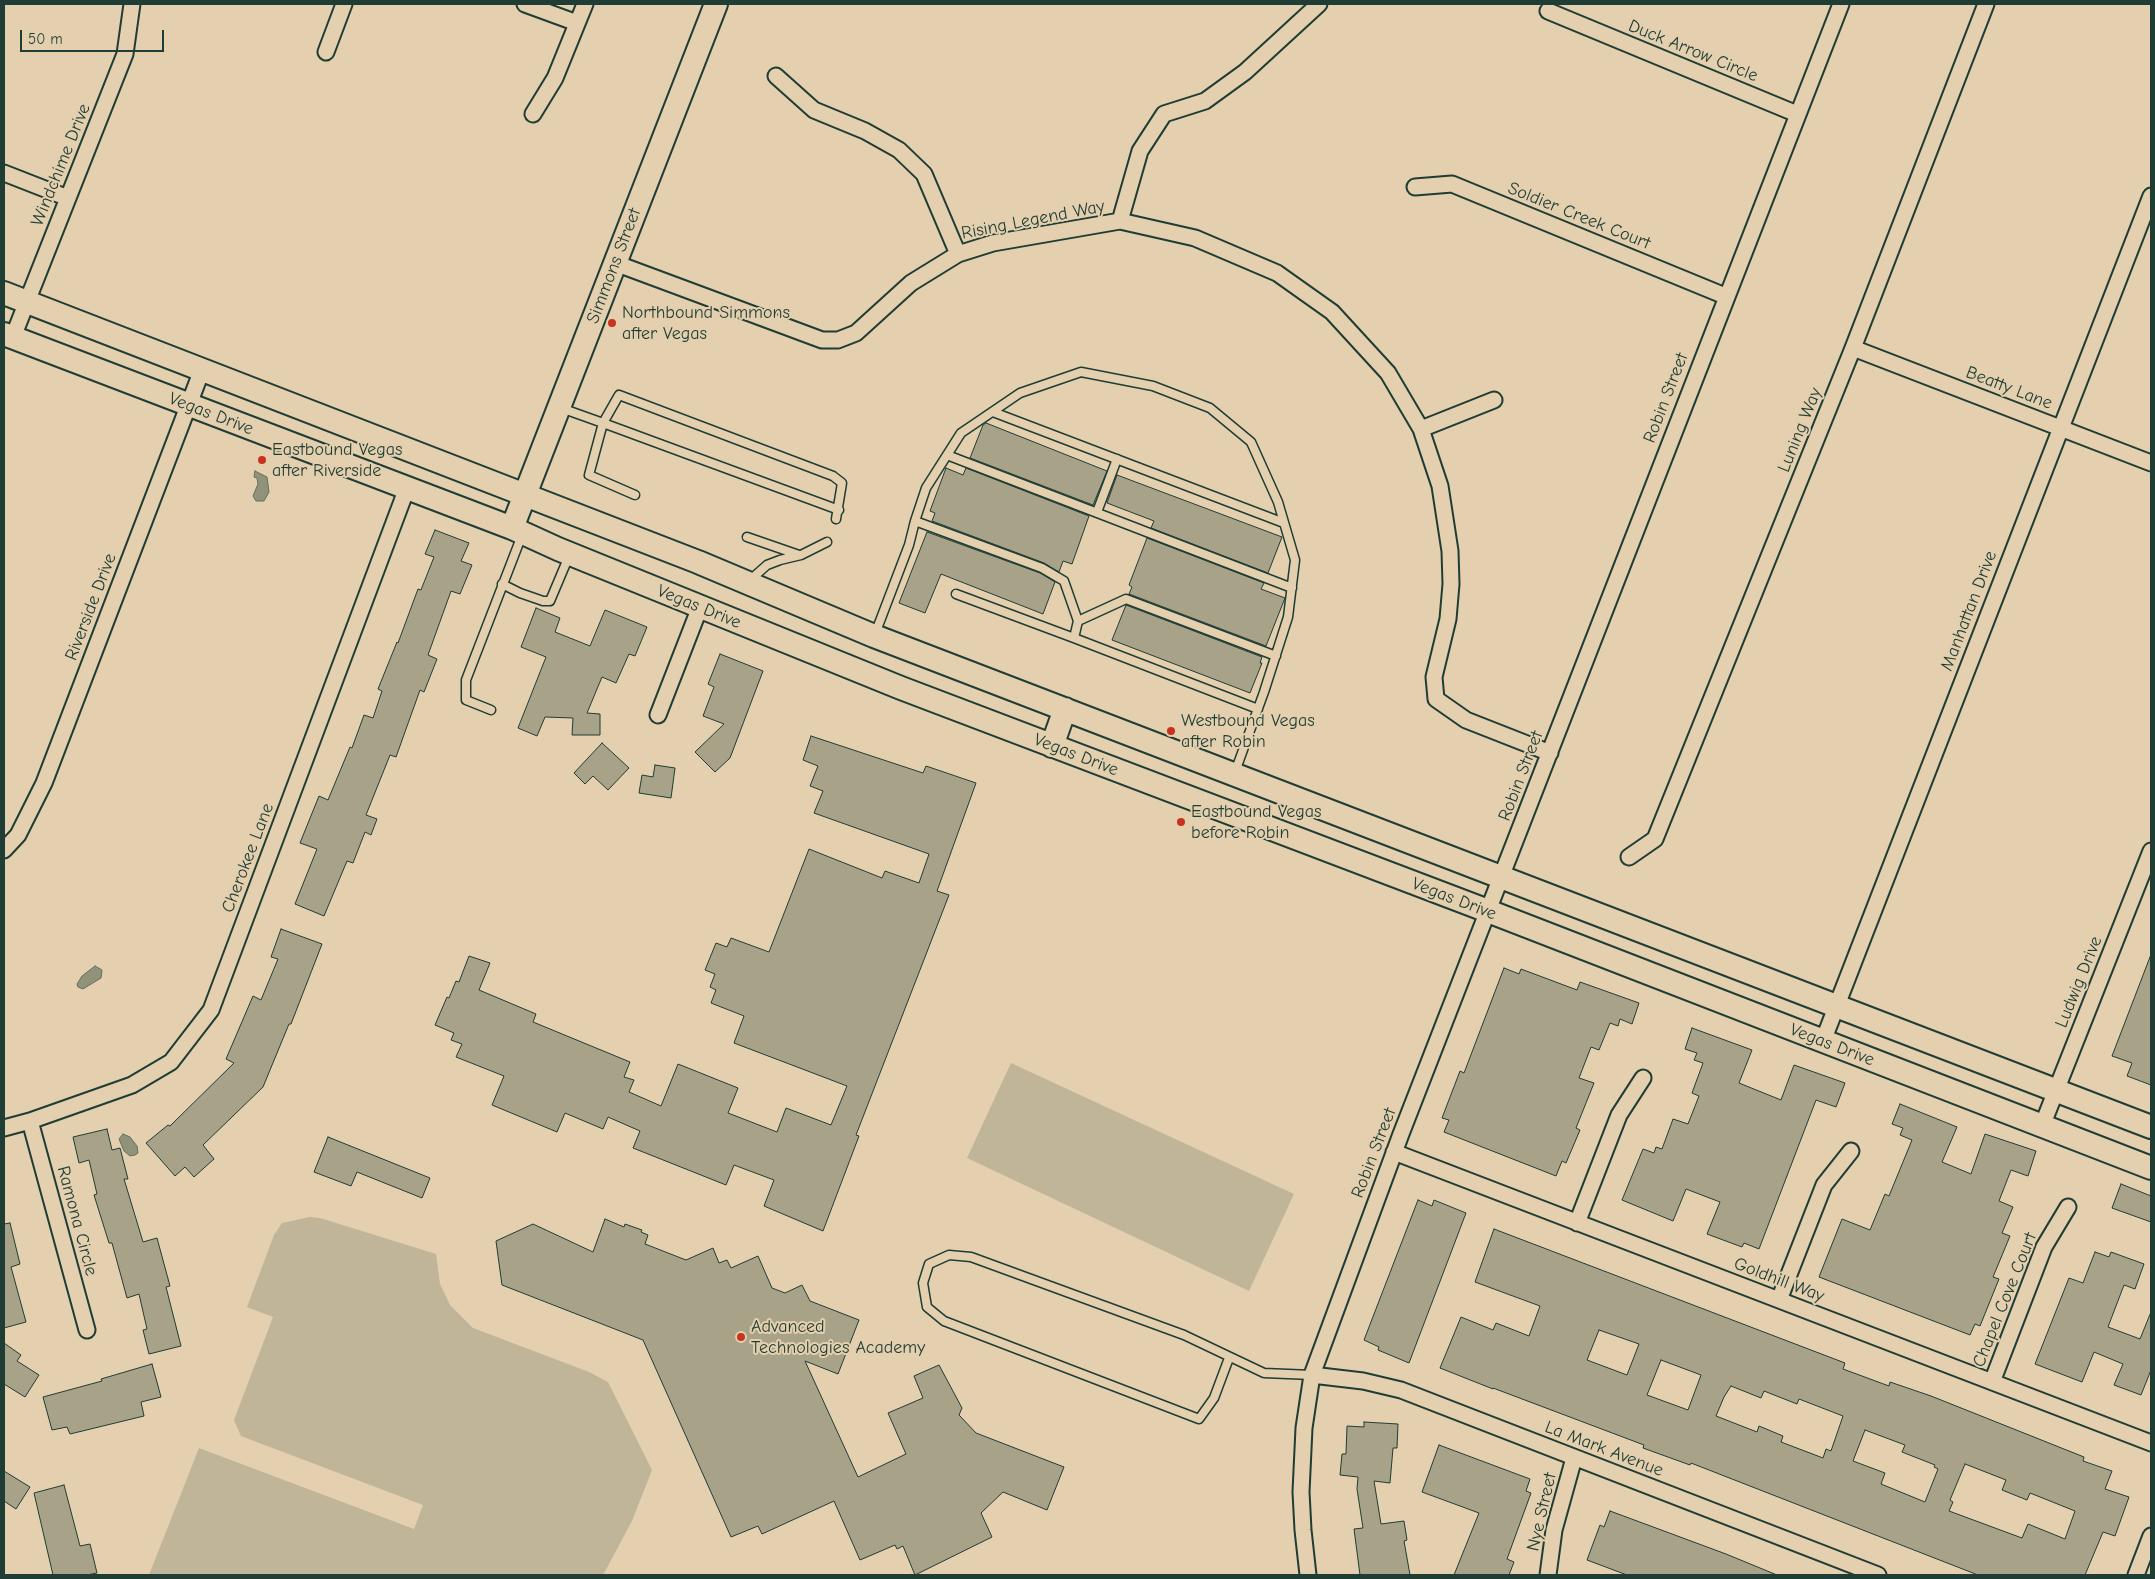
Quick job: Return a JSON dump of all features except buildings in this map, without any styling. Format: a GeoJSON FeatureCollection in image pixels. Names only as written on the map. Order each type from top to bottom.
{"type":"FeatureCollection","features":[{"type":"Feature","properties":{"kind":"main road","name":"Simmons Street"},"geometry":{"type":"LineString","coordinates":[[518,531],[525,495],[716,4]]}},
{"type":"Feature","properties":{"kind":"main road"},"geometry":{"type":"LineString","coordinates":[[4,293],[748,582],[874,636],[1836,1004],[2151,1127]]}},
{"type":"Feature","properties":{"kind":"main road","name":"Vegas Drive"},"geometry":{"type":"LineString","coordinates":[[8,335],[518,531],[875,678],[1488,911],[2151,1168]]}},
{"type":"Feature","properties":{"kind":"main road"},"geometry":{"type":"LineString","coordinates":[[1052,746],[1066,709]]}},
{"type":"Feature","properties":{"kind":"street","name":"Windchime Drive"},"geometry":{"type":"LineString","coordinates":[[8,335],[27,302],[125,54],[132,4]]}},
{"type":"Feature","properties":{"kind":"street"},"geometry":{"type":"LineString","coordinates":[[326,52],[344,4]]}},
{"type":"Feature","properties":{"kind":"street"},"geometry":{"type":"LineString","coordinates":[[525,4],[577,23]]}},
{"type":"Feature","properties":{"kind":"street"},"geometry":{"type":"LineString","coordinates":[[533,114],[555,78],[585,4]]}},
{"type":"Feature","properties":{"kind":"street"},"geometry":{"type":"LineString","coordinates":[[1120,221],[1140,151],[1164,114],[1205,101],[1245,72],[1319,4]]}},
{"type":"Feature","properties":{"kind":"street","name":"Robin Street"},"geometry":{"type":"LineString","coordinates":[[1308,1575],[1301,1492],[1304,1428],[1312,1375],[1394,1152],[1550,753],[1725,296],[1841,4]]}},
{"type":"Feature","properties":{"kind":"street","name":"Luning Way"},"geometry":{"type":"LineString","coordinates":[[1630,857],[1655,839],[1853,348],[1986,4]]}},
{"type":"Feature","properties":{"kind":"street","name":"Duck Arrow Circle"},"geometry":{"type":"LineString","coordinates":[[1548,11],[1797,114]]}},
{"type":"Feature","properties":{"kind":"street"},"geometry":{"type":"LineString","coordinates":[[776,76],[814,110],[865,131],[899,150],[924,174],[958,254]]}},
{"type":"Feature","properties":{"kind":"street"},"geometry":{"type":"LineString","coordinates":[[4,173],[68,198]]}},
{"type":"Feature","properties":{"kind":"street","name":"Soldier Creek Court"},"geometry":{"type":"LineString","coordinates":[[1415,187],[1452,184],[1725,296]]}},
{"type":"Feature","properties":{"kind":"street","name":"Manhattan Drive"},"geometry":{"type":"LineString","coordinates":[[1823,1041],[2151,196]]}},
{"type":"Feature","properties":{"kind":"street","name":"Rising Legend Way"},"geometry":{"type":"LineString","coordinates":[[615,264],[822,340],[838,340],[856,333],[911,283],[958,254],[992,243],[1120,221],[1196,238],[1277,273],[1332,312],[1388,373],[1421,429],[1440,486],[1450,551],[1451,584],[1448,620],[1434,677],[1436,699],[1466,720],[1550,753]]}},
{"type":"Feature","properties":{"kind":"street","name":"Beatty Lane"},"geometry":{"type":"LineString","coordinates":[[1853,348],[2151,464]]}},
{"type":"Feature","properties":{"kind":"street","name":"Riverside Drive"},"geometry":{"type":"LineString","coordinates":[[4,850],[18,835],[44,783],[202,370]]}},
{"type":"Feature","properties":{"kind":"street"},"geometry":{"type":"LineString","coordinates":[[1421,429],[1494,400]]}},
{"type":"Feature","properties":{"kind":"street","name":"Cherokee Lane"},"geometry":{"type":"LineString","coordinates":[[4,1128],[30,1121],[132,1085],[171,1062],[211,1010],[407,488]]}},
{"type":"Feature","properties":{"kind":"street"},"geometry":{"type":"LineString","coordinates":[[658,715],[700,607]]}},
{"type":"Feature","properties":{"kind":"street","name":"Ludwig Drive"},"geometry":{"type":"LineString","coordinates":[[2042,1126],[2151,851]]}},
{"type":"Feature","properties":{"kind":"street"},"geometry":{"type":"LineString","coordinates":[[1577,1223],[1619,1115],[1643,1078]]}},
{"type":"Feature","properties":{"kind":"street","name":"Ramona Circle"},"geometry":{"type":"LineString","coordinates":[[30,1121],[88,1330]]}},
{"type":"Feature","properties":{"kind":"street"},"geometry":{"type":"LineString","coordinates":[[1779,1300],[1824,1185],[1851,1151]]}},
{"type":"Feature","properties":{"kind":"street","name":"Goldhill Way"},"geometry":{"type":"LineString","coordinates":[[1394,1152],[2151,1443]]}},
{"type":"Feature","properties":{"kind":"street","name":"Chapel Cove Court"},"geometry":{"type":"LineString","coordinates":[[1992,1382],[2044,1247],[2068,1207]]}},
{"type":"Feature","properties":{"kind":"street","name":"La Mark Avenue"},"geometry":{"type":"LineString","coordinates":[[1312,1375],[1363,1381],[1401,1390],[1878,1575]]}},
{"type":"Feature","properties":{"kind":"street","name":"Nye Street"},"geometry":{"type":"LineString","coordinates":[[1548,1575],[1554,1530],[1574,1458]]}},
{"type":"Feature","properties":{"kind":"street"},"geometry":{"type":"LineString","coordinates":[[2136,1575],[2151,1536]]}},
{"type":"Feature","properties":{"kind":"lane"},"geometry":{"type":"LineString","coordinates":[[874,636],[909,545],[926,488],[961,432],[1020,393],[1081,372],[1153,386],[1210,408],[1251,442],[1278,502],[1295,560],[1288,618],[1258,710],[1234,773]]}},
{"type":"Feature","properties":{"kind":"lane"},"geometry":{"type":"LineString","coordinates":[[635,495],[589,475],[603,423],[619,395],[833,476],[842,483],[836,519]]}},
{"type":"Feature","properties":{"kind":"lane"},"geometry":{"type":"LineString","coordinates":[[559,408],[839,510]]}},
{"type":"Feature","properties":{"kind":"lane"},"geometry":{"type":"LineString","coordinates":[[992,412],[1284,523]]}},
{"type":"Feature","properties":{"kind":"lane"},"geometry":{"type":"LineString","coordinates":[[947,455],[1292,588]]}},
{"type":"Feature","properties":{"kind":"lane"},"geometry":{"type":"LineString","coordinates":[[1097,512],[1117,459]]}},
{"type":"Feature","properties":{"kind":"lane"},"geometry":{"type":"LineString","coordinates":[[915,521],[1042,568],[1064,581],[1078,621],[1074,638]]}},
{"type":"Feature","properties":{"kind":"lane"},"geometry":{"type":"LineString","coordinates":[[492,710],[466,700],[466,680],[502,584],[518,531]]}},
{"type":"Feature","properties":{"kind":"lane"},"geometry":{"type":"LineString","coordinates":[[747,537],[801,555]]}},
{"type":"Feature","properties":{"kind":"lane"},"geometry":{"type":"LineString","coordinates":[[748,582],[768,565],[801,555],[827,542]]}},
{"type":"Feature","properties":{"kind":"lane"},"geometry":{"type":"LineString","coordinates":[[502,584],[520,593],[543,601],[550,601],[570,554]]}},
{"type":"Feature","properties":{"kind":"lane"},"geometry":{"type":"LineString","coordinates":[[956,594],[1258,710]]}},
{"type":"Feature","properties":{"kind":"lane"},"geometry":{"type":"LineString","coordinates":[[1078,621],[1126,599],[1276,656]]}},
{"type":"Feature","properties":{"kind":"lane"},"geometry":{"type":"LineString","coordinates":[[1230,1358],[1214,1398],[1199,1419],[944,1321],[927,1307],[923,1283],[929,1264],[949,1255],[971,1256],[1184,1335],[1264,1373],[1312,1375]]}},
{"type":"Feature","properties":{"kind":"shaded area"},"geometry":{"type":"Polygon","coordinates":[[[255,471],[267,477],[269,492],[264,501],[256,501],[253,496],[258,484],[257,478],[254,477],[255,471]]]}},
{"type":"Feature","properties":{"kind":"shaded area"},"geometry":{"type":"Polygon","coordinates":[[[95,966],[102,970],[101,978],[83,989],[78,987],[77,984],[82,976],[95,966]]]}},
{"type":"Feature","properties":{"kind":"shaded area"},"geometry":{"type":"Polygon","coordinates":[[[1011,1063],[1294,1194],[1249,1291],[967,1158],[1011,1063]]]}},
{"type":"Feature","properties":{"kind":"shaded area"},"geometry":{"type":"Polygon","coordinates":[[[123,1134],[130,1137],[137,1146],[138,1153],[130,1156],[124,1151],[119,1139],[123,1134]]]}},
{"type":"Feature","properties":{"kind":"shaded area"},"geometry":{"type":"Polygon","coordinates":[[[310,1217],[320,1218],[436,1254],[440,1284],[450,1305],[473,1328],[589,1372],[608,1382],[652,1470],[632,1521],[603,1575],[149,1575],[199,1448],[414,1529],[423,1505],[241,1436],[234,1420],[273,1317],[247,1307],[274,1235],[282,1223],[310,1217]]]}},
{"type":"Feature","properties":{"kind":"place","name":"Northbound Simmons after Vegas"},"geometry":{"type":"Point","coordinates":[612,323]}},
{"type":"Feature","properties":{"kind":"place","name":"Eastbound Vegas after Riverside"},"geometry":{"type":"Point","coordinates":[262,460]}},
{"type":"Feature","properties":{"kind":"place","name":"Westbound Vegas after Robin"},"geometry":{"type":"Point","coordinates":[1171,731]}},
{"type":"Feature","properties":{"kind":"place","name":"Eastbound Vegas before Robin"},"geometry":{"type":"Point","coordinates":[1181,822]}},
{"type":"Feature","properties":{"kind":"place","name":"Advanced Technologies Academy"},"geometry":{"type":"Point","coordinates":[741,1337]}}]}
